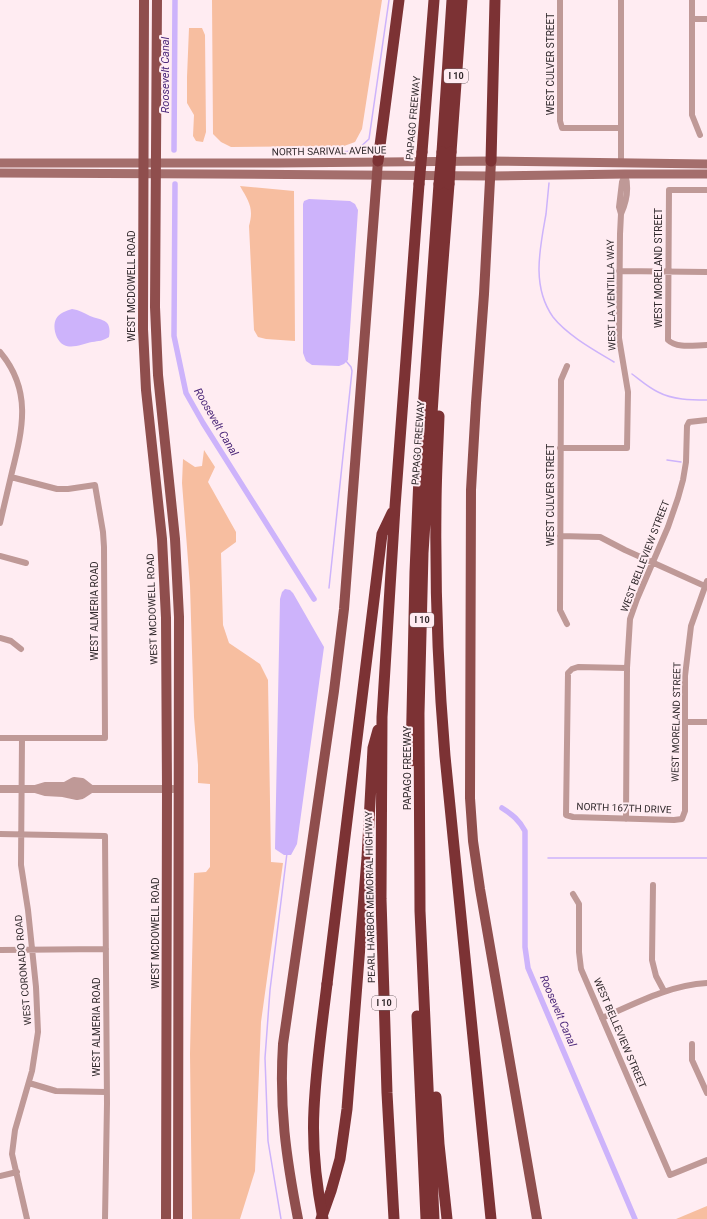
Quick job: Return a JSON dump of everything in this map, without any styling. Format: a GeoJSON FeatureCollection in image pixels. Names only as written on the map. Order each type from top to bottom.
{"type":"FeatureCollection","features":[{"type":"Feature","properties":{"kind":"highway"},"geometry":{"type":"LineString","coordinates":[[378,162],[400,0]]}},
{"type":"Feature","properties":{"kind":"highway","name":"PAPAGO FREEWAY"},"geometry":{"type":"LineString","coordinates":[[382,718],[395,507],[434,0]]}},
{"type":"Feature","properties":{"kind":"highway"},"geometry":{"type":"LineString","coordinates":[[446,152],[452,0]]}},
{"type":"Feature","properties":{"kind":"highway","name":"PAPAGO FREEWAY"},"geometry":{"type":"LineString","coordinates":[[419,889],[419,713],[423,553],[436,352],[446,152],[462,0]]}},
{"type":"Feature","properties":{"kind":"highway"},"geometry":{"type":"LineString","coordinates":[[491,161],[495,0]]}},
{"type":"Feature","properties":{"kind":"highway"},"geometry":{"type":"LineString","coordinates":[[426,1219],[414,939],[411,720],[420,453],[444,184]]}},
{"type":"Feature","properties":{"kind":"highway"},"geometry":{"type":"LineString","coordinates":[[436,352],[440,391],[436,505],[436,593],[440,687],[445,756],[491,1219]]}},
{"type":"Feature","properties":{"kind":"highway"},"geometry":{"type":"LineString","coordinates":[[322,1219],[316,1170],[313,1121],[316,1072],[382,534],[395,507]]}},
{"type":"Feature","properties":{"kind":"highway"},"geometry":{"type":"LineString","coordinates":[[322,1219],[336,1175],[347,1115],[367,858],[373,748],[382,718]]}},
{"type":"Feature","properties":{"kind":"highway","name":"PEARL HARBOR MEMORIAL HIGHWAY"},"geometry":{"type":"LineString","coordinates":[[382,718],[381,899],[386,1079],[394,1219]]}},
{"type":"Feature","properties":{"kind":"highway"},"geometry":{"type":"LineString","coordinates":[[419,889],[429,972],[439,1144],[447,1219]]}},
{"type":"Feature","properties":{"kind":"highway","name":"I 10"},"geometry":{"type":"LineString","coordinates":[[419,889],[434,1219]]}},
{"type":"Feature","properties":{"kind":"main road","name":"WEST MCDOWELL ROAD"},"geometry":{"type":"LineString","coordinates":[[144,0],[143,329],[146,390],[161,527],[166,602],[166,1219]]}},
{"type":"Feature","properties":{"kind":"main road"},"geometry":{"type":"LineString","coordinates":[[157,0],[155,301],[158,375],[174,539],[179,617],[178,1219]]}},
{"type":"Feature","properties":{"kind":"main road","name":"NORTH SARIVAL AVENUE"},"geometry":{"type":"LineString","coordinates":[[156,168],[168,163],[491,161],[707,164]]}},
{"type":"Feature","properties":{"kind":"main road"},"geometry":{"type":"LineString","coordinates":[[491,161],[484,294],[472,466],[470,798],[473,841],[480,889],[537,1219]]}},
{"type":"Feature","properties":{"kind":"main road"},"geometry":{"type":"LineString","coordinates":[[298,1219],[289,1173],[283,1126],[281,1084],[283,1044],[344,617],[378,162]]}},
{"type":"Feature","properties":{"kind":"main road","name":"NORTH SARIVAL AVENUE"},"geometry":{"type":"LineString","coordinates":[[0,163],[156,168],[169,173],[376,176],[707,174]]}},
{"type":"Feature","properties":{"kind":"main road"},"geometry":{"type":"LineString","coordinates":[[590,175],[606,169],[619,169],[622,164]]}},
{"type":"Feature","properties":{"kind":"main road"},"geometry":{"type":"LineString","coordinates":[[625,174],[626,171],[633,168],[664,168],[689,164]]}},
{"type":"Feature","properties":{"kind":"main road","name":"NORTH SARIVAL AVENUE"},"geometry":{"type":"LineString","coordinates":[[0,173],[143,168]]}},
{"type":"Feature","properties":{"kind":"street","name":"WEST CULVER STREET"},"geometry":{"type":"LineString","coordinates":[[560,0],[560,121],[562,128],[622,128]]}},
{"type":"Feature","properties":{"kind":"street"},"geometry":{"type":"LineString","coordinates":[[622,0],[622,164]]}},
{"type":"Feature","properties":{"kind":"street"},"geometry":{"type":"LineString","coordinates":[[692,0],[692,115],[700,134]]}},
{"type":"Feature","properties":{"kind":"street"},"geometry":{"type":"LineString","coordinates":[[692,19],[707,19]]}},
{"type":"Feature","properties":{"kind":"street","name":"WEST LA VENTILLA WAY"},"geometry":{"type":"LineString","coordinates":[[560,448],[627,448],[628,392],[619,338],[621,214],[619,207],[622,182],[625,174]]}},
{"type":"Feature","properties":{"kind":"street","name":"WEST MORELAND STREET"},"geometry":{"type":"LineString","coordinates":[[707,190],[669,190],[668,272],[668,340],[672,344],[678,345],[707,345]]}},
{"type":"Feature","properties":{"kind":"street"},"geometry":{"type":"LineString","coordinates":[[619,271],[707,272]]}},
{"type":"Feature","properties":{"kind":"street"},"geometry":{"type":"LineString","coordinates":[[0,352],[11,369],[18,385],[23,412],[22,429],[0,523]]}},
{"type":"Feature","properties":{"kind":"street","name":"WEST CULVER STREET"},"geometry":{"type":"LineString","coordinates":[[567,366],[561,380],[560,448],[560,610],[567,624]]}},
{"type":"Feature","properties":{"kind":"street","name":"WEST BELLEVIEW STREET"},"geometry":{"type":"LineString","coordinates":[[626,819],[627,668],[630,619],[672,516],[683,480],[686,462],[687,426],[689,422],[707,420]]}},
{"type":"Feature","properties":{"kind":"street","name":"WEST ALMERIA ROAD"},"geometry":{"type":"LineString","coordinates":[[11,477],[57,488],[68,489],[95,485],[104,547],[105,738],[22,739]]}},
{"type":"Feature","properties":{"kind":"street"},"geometry":{"type":"LineString","coordinates":[[560,536],[600,537],[652,563],[706,585]]}},
{"type":"Feature","properties":{"kind":"street"},"geometry":{"type":"LineString","coordinates":[[0,556],[26,563]]}},
{"type":"Feature","properties":{"kind":"street","name":"WEST MORELAND STREET"},"geometry":{"type":"LineString","coordinates":[[682,819],[685,811],[685,676],[691,626],[706,585]]}},
{"type":"Feature","properties":{"kind":"street"},"geometry":{"type":"LineString","coordinates":[[0,638],[11,641],[21,649]]}},
{"type":"Feature","properties":{"kind":"street","name":"NORTH 167TH DRIVE"},"geometry":{"type":"LineString","coordinates":[[627,668],[578,667],[572,669],[568,673],[566,815],[573,817],[626,819],[682,819]]}},
{"type":"Feature","properties":{"kind":"street"},"geometry":{"type":"LineString","coordinates":[[686,722],[707,722]]}},
{"type":"Feature","properties":{"kind":"street"},"geometry":{"type":"LineString","coordinates":[[0,738],[22,739]]}},
{"type":"Feature","properties":{"kind":"street","name":"WEST CORONADO ROAD"},"geometry":{"type":"LineString","coordinates":[[22,739],[21,865],[36,987],[38,1032],[32,1071],[13,1140],[12,1154],[27,1219]]}},
{"type":"Feature","properties":{"kind":"street"},"geometry":{"type":"LineString","coordinates":[[0,789],[35,789],[45,786],[65,789],[179,788]]}},
{"type":"Feature","properties":{"kind":"street"},"geometry":{"type":"LineString","coordinates":[[0,834],[21,834]]}},
{"type":"Feature","properties":{"kind":"street","name":"WEST ALMERIA ROAD"},"geometry":{"type":"LineString","coordinates":[[21,834],[105,836],[105,1219]]}},
{"type":"Feature","properties":{"kind":"street"},"geometry":{"type":"LineString","coordinates":[[653,885],[652,960],[656,976],[664,991]]}},
{"type":"Feature","properties":{"kind":"street","name":"WEST BELLEVIEW STREET"},"geometry":{"type":"LineString","coordinates":[[573,894],[579,904],[579,961],[670,1175],[707,1160]]}},
{"type":"Feature","properties":{"kind":"street"},"geometry":{"type":"LineString","coordinates":[[0,950],[106,949]]}},
{"type":"Feature","properties":{"kind":"street"},"geometry":{"type":"LineString","coordinates":[[602,1018],[664,991],[692,984],[707,983]]}},
{"type":"Feature","properties":{"kind":"street"},"geometry":{"type":"LineString","coordinates":[[692,1044],[692,1060],[707,1093]]}},
{"type":"Feature","properties":{"kind":"street"},"geometry":{"type":"LineString","coordinates":[[29,1083],[56,1091],[106,1092]]}},
{"type":"Feature","properties":{"kind":"street"},"geometry":{"type":"LineString","coordinates":[[0,1176],[17,1172]]}},
{"type":"Feature","properties":{"kind":"shaded area"},"geometry":{"type":"Polygon","coordinates":[[[212,0],[382,0],[362,129],[355,142],[344,146],[231,147],[221,142],[213,134],[212,0]]]}},
{"type":"Feature","properties":{"kind":"shaded area"},"geometry":{"type":"Polygon","coordinates":[[[189,28],[202,28],[205,35],[206,132],[203,142],[196,141],[193,136],[194,115],[187,103],[189,28]]]}},
{"type":"Feature","properties":{"kind":"shaded area"},"geometry":{"type":"Polygon","coordinates":[[[240,186],[294,191],[295,341],[258,337],[254,330],[249,226],[251,210],[240,186]]]}},
{"type":"Feature","properties":{"kind":"shaded area"},"geometry":{"type":"Polygon","coordinates":[[[309,199],[350,201],[355,204],[358,210],[348,360],[339,366],[312,365],[306,361],[303,353],[303,204],[304,201],[309,199]]]}},
{"type":"Feature","properties":{"kind":"shaded area"},"geometry":{"type":"Polygon","coordinates":[[[72,309],[106,322],[110,331],[109,337],[101,341],[74,346],[67,346],[61,343],[56,334],[54,326],[55,322],[57,317],[65,311],[72,309]]]}},
{"type":"Feature","properties":{"kind":"shaded area"},"geometry":{"type":"Polygon","coordinates":[[[204,450],[215,467],[208,482],[236,532],[236,542],[221,553],[223,625],[229,643],[260,664],[268,680],[271,862],[283,863],[261,1022],[255,1171],[240,1219],[192,1219],[190,1054],[194,873],[206,872],[210,867],[210,784],[198,783],[194,717],[190,586],[182,483],[183,459],[195,467],[202,466],[204,450]]]}},
{"type":"Feature","properties":{"kind":"shaded area"},"geometry":{"type":"Polygon","coordinates":[[[285,589],[290,590],[293,593],[324,647],[297,844],[291,855],[284,855],[275,849],[280,599],[282,592],[285,589]]]}},
{"type":"Feature","properties":{"kind":"shaded area"},"geometry":{"type":"Polygon","coordinates":[[[707,1206],[707,1219],[676,1219],[707,1206]]]}},
{"type":"Feature","properties":{"kind":"waterway","name":"Roosevelt Canal"},"geometry":{"type":"LineString","coordinates":[[174,150],[175,0]]}},
{"type":"Feature","properties":{"kind":"waterway"},"geometry":{"type":"LineString","coordinates":[[337,152],[356,151],[369,139],[389,0]]}},
{"type":"Feature","properties":{"kind":"waterway"},"geometry":{"type":"LineString","coordinates":[[549,183],[546,214],[541,240],[539,267],[542,293],[546,305],[553,317],[566,330],[581,342],[614,362]]}},
{"type":"Feature","properties":{"kind":"waterway","name":"Roosevelt Canal"},"geometry":{"type":"LineString","coordinates":[[175,184],[174,336],[186,393],[203,423],[314,599]]}},
{"type":"Feature","properties":{"kind":"waterway"},"geometry":{"type":"LineString","coordinates":[[329,588],[352,371],[351,367],[346,361]]}},
{"type":"Feature","properties":{"kind":"waterway"},"geometry":{"type":"LineString","coordinates":[[632,374],[651,388],[664,395],[682,399],[707,400]]}},
{"type":"Feature","properties":{"kind":"waterway"},"geometry":{"type":"LineString","coordinates":[[667,460],[681,462]]}},
{"type":"Feature","properties":{"kind":"waterway","name":"Roosevelt Canal"},"geometry":{"type":"LineString","coordinates":[[502,808],[515,818],[525,831],[525,947],[528,968],[635,1219]]}},
{"type":"Feature","properties":{"kind":"waterway"},"geometry":{"type":"LineString","coordinates":[[281,1219],[268,1141],[265,1058],[270,990],[287,853]]}},
{"type":"Feature","properties":{"kind":"waterway"},"geometry":{"type":"LineString","coordinates":[[548,858],[707,858]]}}]}
